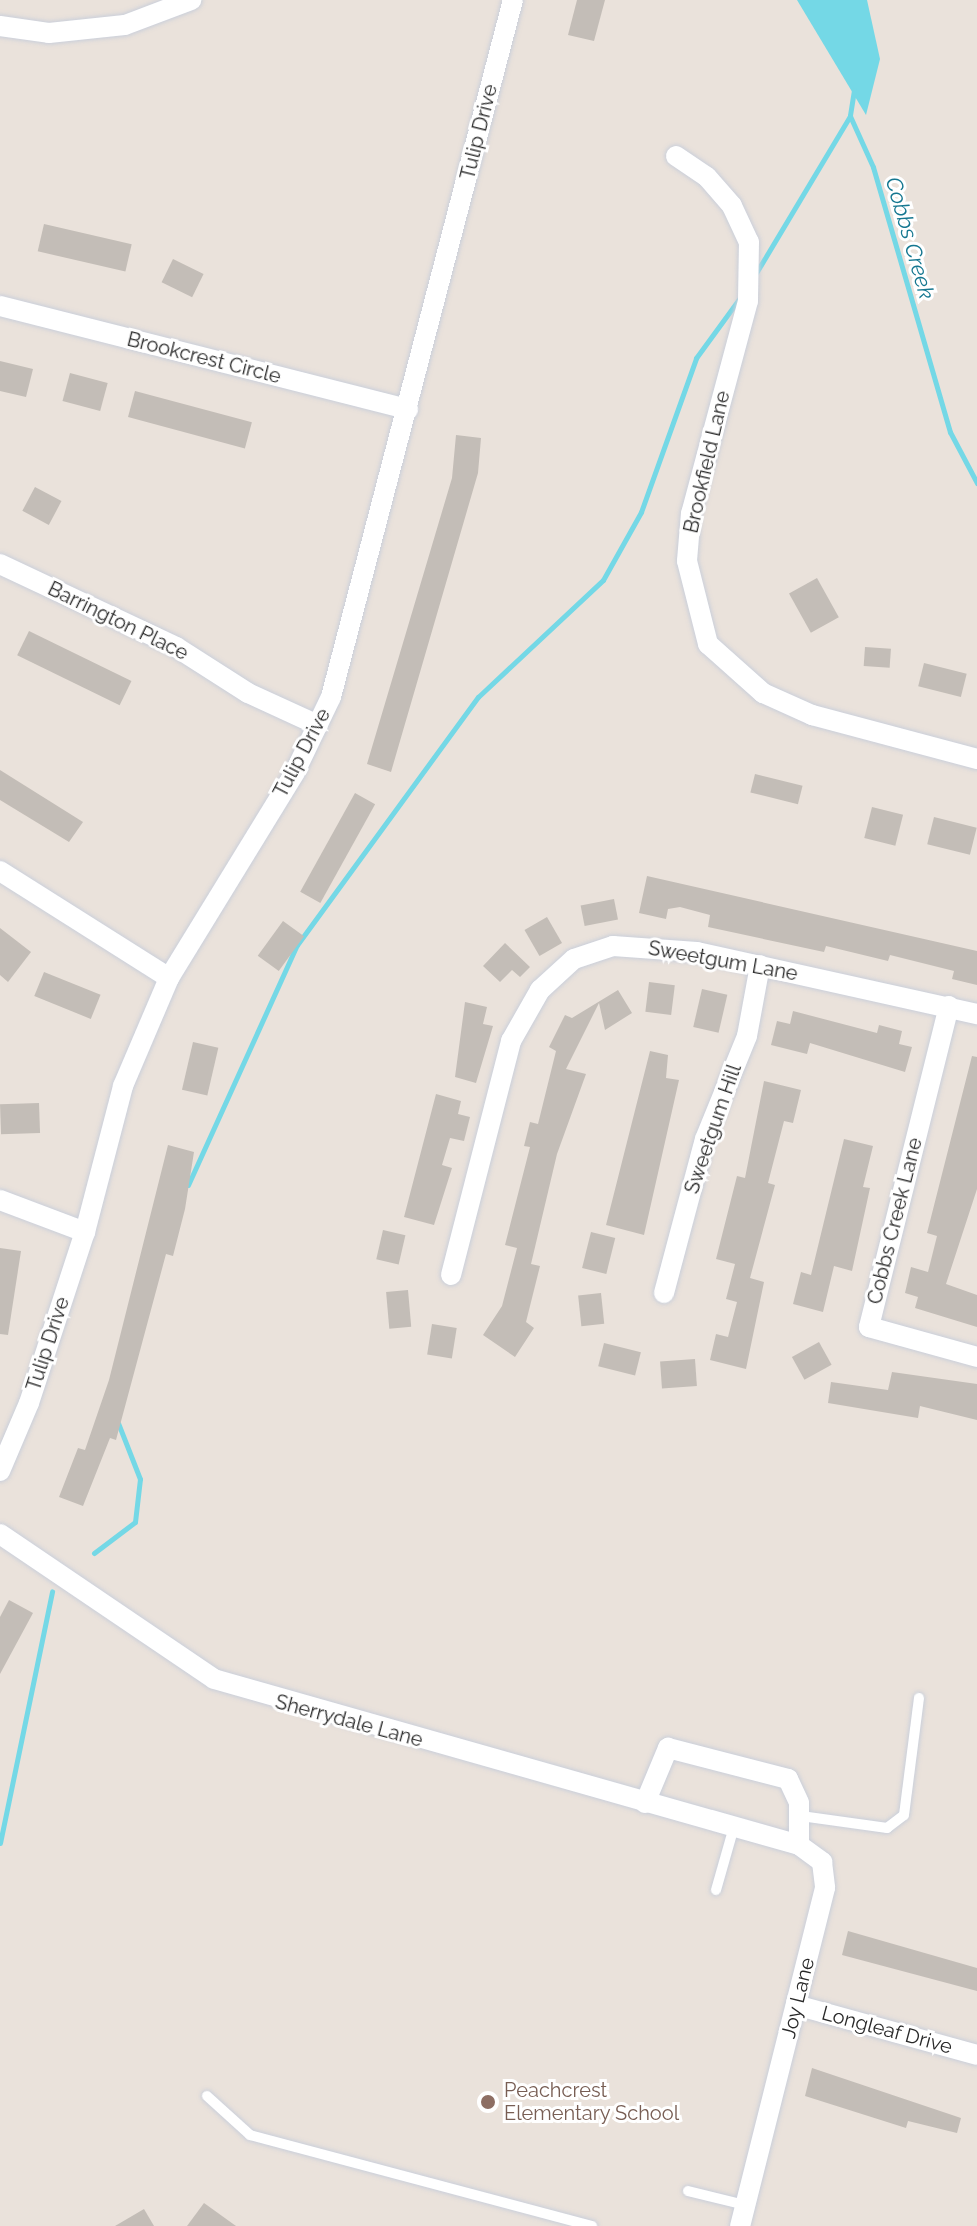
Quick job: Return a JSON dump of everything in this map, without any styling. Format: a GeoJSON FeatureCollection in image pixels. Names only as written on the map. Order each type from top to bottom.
{"type":"FeatureCollection","features":[{"type":"Feature","properties":{"kind":"street"},"geometry":{"type":"LineString","coordinates":[[0,26],[49,33],[125,25],[191,0]]}},
{"type":"Feature","properties":{"kind":"street","name":"Tulip Drive"},"geometry":{"type":"LineString","coordinates":[[0,1471],[29,1403],[85,1232],[123,1086],[169,978],[318,725],[349,644],[513,0]]}},
{"type":"Feature","properties":{"kind":"street","name":"Brookfield Lane"},"geometry":{"type":"LineString","coordinates":[[676,156],[707,177],[732,206],[749,242],[748,301],[691,513],[687,561],[708,644],[763,693],[812,715],[977,759]]}},
{"type":"Feature","properties":{"kind":"street","name":"Brookcrest Circle"},"geometry":{"type":"LineString","coordinates":[[0,306],[408,409]]}},
{"type":"Feature","properties":{"kind":"street","name":"Barrington Place"},"geometry":{"type":"LineString","coordinates":[[0,564],[176,647],[261,700],[318,725]]}},
{"type":"Feature","properties":{"kind":"street"},"geometry":{"type":"LineString","coordinates":[[0,871],[169,978]]}},
{"type":"Feature","properties":{"kind":"street","name":"Sweetgum Lane"},"geometry":{"type":"LineString","coordinates":[[451,1275],[511,1041],[540,990],[574,959],[613,946],[697,952],[977,1014]]}},
{"type":"Feature","properties":{"kind":"street","name":"Sweetgum Hill"},"geometry":{"type":"LineString","coordinates":[[664,1293],[705,1139],[747,1036],[760,965]]}},
{"type":"Feature","properties":{"kind":"street","name":"Cobbs Creek Lane"},"geometry":{"type":"LineString","coordinates":[[949,1006],[869,1327],[977,1357]]}},
{"type":"Feature","properties":{"kind":"street"},"geometry":{"type":"LineString","coordinates":[[0,1200],[85,1232]]}},
{"type":"Feature","properties":{"kind":"street","name":"Sherrydale Lane"},"geometry":{"type":"LineString","coordinates":[[0,1534],[214,1679],[734,1827]]}},
{"type":"Feature","properties":{"kind":"street"},"geometry":{"type":"LineString","coordinates":[[645,1803],[668,1748],[788,1779],[801,1816],[799,1845],[734,1827]]}},
{"type":"Feature","properties":{"kind":"street","name":"Joy Lane"},"geometry":{"type":"LineString","coordinates":[[740,2226],[825,1888],[822,1862],[799,1845]]}},
{"type":"Feature","properties":{"kind":"street","name":"Longleaf Drive"},"geometry":{"type":"LineString","coordinates":[[796,2005],[977,2055]]}},
{"type":"Feature","properties":{"kind":"lane"},"geometry":{"type":"LineString","coordinates":[[801,1816],[887,1828],[904,1815],[919,1698]]}},
{"type":"Feature","properties":{"kind":"lane"},"geometry":{"type":"LineString","coordinates":[[716,1890],[734,1827]]}},
{"type":"Feature","properties":{"kind":"lane"},"geometry":{"type":"LineString","coordinates":[[207,2096],[250,2135],[592,2226]]}},
{"type":"Feature","properties":{"kind":"lane"},"geometry":{"type":"LineString","coordinates":[[688,2191],[745,2205]]}},
{"type":"Feature","properties":{"kind":"water"},"geometry":{"type":"Polygon","coordinates":[[[797,0],[867,0],[880,59],[866,115],[797,0]]]}},
{"type":"Feature","properties":{"kind":"building"},"geometry":{"type":"Polygon","coordinates":[[[577,0],[605,0],[594,41],[568,35],[577,0]]]}},
{"type":"Feature","properties":{"kind":"building"},"geometry":{"type":"Polygon","coordinates":[[[44,224],[132,244],[125,272],[38,251],[44,224]]]}},
{"type":"Feature","properties":{"kind":"building"},"geometry":{"type":"Polygon","coordinates":[[[173,259],[204,274],[192,297],[162,282],[173,259]]]}},
{"type":"Feature","properties":{"kind":"building"},"geometry":{"type":"Polygon","coordinates":[[[0,361],[33,369],[26,397],[0,391],[0,361]]]}},
{"type":"Feature","properties":{"kind":"building"},"geometry":{"type":"Polygon","coordinates":[[[70,373],[108,383],[100,411],[62,401],[70,373]]]}},
{"type":"Feature","properties":{"kind":"building"},"geometry":{"type":"Polygon","coordinates":[[[135,391],[252,422],[245,448],[128,417],[135,391]]]}},
{"type":"Feature","properties":{"kind":"building"},"geometry":{"type":"Polygon","coordinates":[[[456,435],[481,438],[478,473],[391,772],[367,764],[452,478],[456,435]]]}},
{"type":"Feature","properties":{"kind":"building"},"geometry":{"type":"Polygon","coordinates":[[[35,487],[61,501],[49,525],[22,511],[35,487]]]}},
{"type":"Feature","properties":{"kind":"building"},"geometry":{"type":"Polygon","coordinates":[[[817,578],[839,617],[811,633],[789,594],[817,578]]]}},
{"type":"Feature","properties":{"kind":"building"},"geometry":{"type":"Polygon","coordinates":[[[29,631],[131,681],[120,705],[17,655],[29,631]]]}},
{"type":"Feature","properties":{"kind":"building"},"geometry":{"type":"Polygon","coordinates":[[[865,647],[891,649],[890,668],[864,666],[865,647]]]}},
{"type":"Feature","properties":{"kind":"building"},"geometry":{"type":"Polygon","coordinates":[[[924,663],[967,674],[961,697],[918,686],[924,663]]]}},
{"type":"Feature","properties":{"kind":"building"},"geometry":{"type":"Polygon","coordinates":[[[0,770],[83,822],[69,842],[0,800],[0,770]]]}},
{"type":"Feature","properties":{"kind":"building"},"geometry":{"type":"Polygon","coordinates":[[[755,774],[803,786],[798,804],[750,792],[755,774]]]}},
{"type":"Feature","properties":{"kind":"building"},"geometry":{"type":"Polygon","coordinates":[[[355,793],[375,804],[320,903],[300,892],[355,793]]]}},
{"type":"Feature","properties":{"kind":"building"},"geometry":{"type":"Polygon","coordinates":[[[872,807],[903,815],[895,846],[864,838],[872,807]]]}},
{"type":"Feature","properties":{"kind":"building"},"geometry":{"type":"Polygon","coordinates":[[[934,817],[977,828],[970,855],[927,844],[934,817]]]}},
{"type":"Feature","properties":{"kind":"building"},"geometry":{"type":"Polygon","coordinates":[[[647,876],[977,951],[977,985],[952,979],[954,971],[890,955],[888,961],[826,946],[824,952],[708,927],[710,915],[680,907],[668,909],[666,919],[639,913],[647,876]]]}},
{"type":"Feature","properties":{"kind":"building"},"geometry":{"type":"Polygon","coordinates":[[[614,899],[618,920],[585,926],[581,905],[614,899]]]}},
{"type":"Feature","properties":{"kind":"building"},"geometry":{"type":"Polygon","coordinates":[[[547,917],[562,943],[539,956],[524,930],[547,917]]]}},
{"type":"Feature","properties":{"kind":"building"},"geometry":{"type":"Polygon","coordinates":[[[283,921],[304,936],[279,971],[258,956],[283,921]]]}},
{"type":"Feature","properties":{"kind":"building"},"geometry":{"type":"Polygon","coordinates":[[[0,928],[31,952],[8,982],[0,975],[0,928]]]}},
{"type":"Feature","properties":{"kind":"building"},"geometry":{"type":"Polygon","coordinates":[[[505,943],[530,967],[520,977],[512,970],[500,982],[483,966],[505,943]]]}},
{"type":"Feature","properties":{"kind":"building"},"geometry":{"type":"Polygon","coordinates":[[[44,972],[101,995],[91,1019],[34,996],[44,972]]]}},
{"type":"Feature","properties":{"kind":"building"},"geometry":{"type":"Polygon","coordinates":[[[649,982],[675,985],[671,1015],[645,1012],[649,982]]]}},
{"type":"Feature","properties":{"kind":"building"},"geometry":{"type":"Polygon","coordinates":[[[702,989],[727,995],[719,1033],[693,1027],[702,989]]]}},
{"type":"Feature","properties":{"kind":"building"},"geometry":{"type":"Polygon","coordinates":[[[618,990],[632,1013],[605,1030],[599,1003],[566,1069],[586,1074],[557,1154],[531,1264],[540,1266],[526,1322],[534,1328],[515,1357],[483,1335],[502,1306],[517,1248],[505,1245],[530,1147],[524,1146],[530,1122],[538,1124],[556,1051],[549,1047],[565,1015],[572,1018],[618,990]]]}},
{"type":"Feature","properties":{"kind":"building"},"geometry":{"type":"Polygon","coordinates":[[[465,1002],[487,1007],[483,1024],[493,1026],[476,1083],[455,1077],[465,1002]]]}},
{"type":"Feature","properties":{"kind":"building"},"geometry":{"type":"Polygon","coordinates":[[[793,1011],[877,1033],[879,1025],[902,1031],[899,1044],[912,1047],[905,1072],[810,1043],[807,1054],[771,1045],[777,1021],[790,1024],[793,1011]]]}},
{"type":"Feature","properties":{"kind":"building"},"geometry":{"type":"Polygon","coordinates":[[[193,1042],[218,1048],[207,1096],[182,1090],[193,1042]]]}},
{"type":"Feature","properties":{"kind":"building"},"geometry":{"type":"Polygon","coordinates":[[[650,1051],[668,1055],[666,1078],[679,1080],[644,1235],[606,1225],[650,1051]]]}},
{"type":"Feature","properties":{"kind":"building"},"geometry":{"type":"Polygon","coordinates":[[[972,1056],[977,1057],[977,1189],[946,1284],[977,1295],[977,1327],[915,1308],[918,1297],[905,1293],[911,1267],[928,1272],[937,1236],[927,1233],[972,1056]]]}},
{"type":"Feature","properties":{"kind":"building"},"geometry":{"type":"Polygon","coordinates":[[[764,1081],[801,1090],[793,1123],[784,1121],[768,1183],[775,1185],[750,1278],[764,1282],[746,1369],[710,1360],[716,1334],[728,1337],[737,1302],[726,1299],[735,1264],[716,1259],[737,1176],[745,1178],[764,1081]]]}},
{"type":"Feature","properties":{"kind":"building"},"geometry":{"type":"Polygon","coordinates":[[[436,1094],[461,1101],[458,1114],[470,1117],[464,1141],[450,1138],[442,1165],[452,1168],[434,1225],[404,1217],[436,1094]]]}},
{"type":"Feature","properties":{"kind":"building"},"geometry":{"type":"Polygon","coordinates":[[[39,1103],[40,1133],[1,1134],[0,1104],[39,1103]]]}},
{"type":"Feature","properties":{"kind":"building"},"geometry":{"type":"Polygon","coordinates":[[[844,1139],[873,1146],[863,1187],[870,1188],[852,1271],[834,1266],[823,1312],[793,1304],[801,1272],[811,1275],[844,1139]]]}},
{"type":"Feature","properties":{"kind":"building"},"geometry":{"type":"Polygon","coordinates":[[[168,1145],[194,1152],[185,1209],[173,1256],[166,1254],[116,1440],[110,1438],[83,1506],[59,1497],[78,1448],[85,1450],[109,1380],[168,1145]]]}},
{"type":"Feature","properties":{"kind":"building"},"geometry":{"type":"Polygon","coordinates":[[[383,1230],[405,1235],[399,1264],[376,1259],[383,1230]]]}},
{"type":"Feature","properties":{"kind":"building"},"geometry":{"type":"Polygon","coordinates":[[[591,1232],[615,1238],[606,1274],[582,1268],[591,1232]]]}},
{"type":"Feature","properties":{"kind":"building"},"geometry":{"type":"Polygon","coordinates":[[[0,1248],[21,1251],[8,1335],[0,1334],[0,1248]]]}},
{"type":"Feature","properties":{"kind":"building"},"geometry":{"type":"Polygon","coordinates":[[[408,1290],[411,1327],[389,1329],[386,1292],[408,1290]]]}},
{"type":"Feature","properties":{"kind":"building"},"geometry":{"type":"Polygon","coordinates":[[[601,1293],[604,1324],[581,1326],[578,1295],[601,1293]]]}},
{"type":"Feature","properties":{"kind":"building"},"geometry":{"type":"Polygon","coordinates":[[[432,1324],[457,1328],[452,1359],[427,1355],[432,1324]]]}},
{"type":"Feature","properties":{"kind":"building"},"geometry":{"type":"Polygon","coordinates":[[[819,1342],[832,1365],[804,1380],[792,1357],[819,1342]]]}},
{"type":"Feature","properties":{"kind":"building"},"geometry":{"type":"Polygon","coordinates":[[[604,1343],[641,1352],[635,1375],[598,1366],[604,1343]]]}},
{"type":"Feature","properties":{"kind":"building"},"geometry":{"type":"Polygon","coordinates":[[[695,1359],[697,1386],[662,1388],[660,1361],[695,1359]]]}},
{"type":"Feature","properties":{"kind":"building"},"geometry":{"type":"Polygon","coordinates":[[[892,1372],[977,1384],[977,1420],[920,1406],[918,1418],[828,1403],[831,1382],[888,1390],[892,1372]]]}},
{"type":"Feature","properties":{"kind":"building"},"geometry":{"type":"Polygon","coordinates":[[[9,1600],[33,1613],[0,1674],[0,1617],[9,1600]]]}},
{"type":"Feature","properties":{"kind":"building"},"geometry":{"type":"Polygon","coordinates":[[[848,1931],[977,1968],[977,1991],[842,1955],[848,1931]]]}},
{"type":"Feature","properties":{"kind":"building"},"geometry":{"type":"Polygon","coordinates":[[[812,2068],[961,2118],[957,2133],[908,2121],[906,2128],[805,2096],[812,2068]]]}},
{"type":"Feature","properties":{"kind":"building"},"geometry":{"type":"Polygon","coordinates":[[[204,2203],[236,2226],[187,2226],[204,2203]]]}},
{"type":"Feature","properties":{"kind":"building"},"geometry":{"type":"Polygon","coordinates":[[[144,2209],[154,2226],[115,2226],[144,2209]]]}},
{"type":"Feature","properties":{"kind":"waterway","name":"Cobbs Creek"},"geometry":{"type":"LineString","coordinates":[[854,90],[850,116],[873,167],[950,432],[977,483]]}},
{"type":"Feature","properties":{"kind":"waterway"},"geometry":{"type":"LineString","coordinates":[[756,273],[850,116]]}},
{"type":"Feature","properties":{"kind":"waterway"},"geometry":{"type":"LineString","coordinates":[[188,1185],[297,945],[478,697],[603,580],[641,512],[696,358],[742,295]]}},
{"type":"Feature","properties":{"kind":"waterway"},"geometry":{"type":"LineString","coordinates":[[94,1553],[135,1522],[140,1479],[118,1423]]}},
{"type":"Feature","properties":{"kind":"waterway"},"geometry":{"type":"LineString","coordinates":[[0,1843],[52,1591]]}},
{"type":"Feature","properties":{"kind":"place","name":"Peachcrest Elementary School"},"geometry":{"type":"Point","coordinates":[488,2102]}}]}
